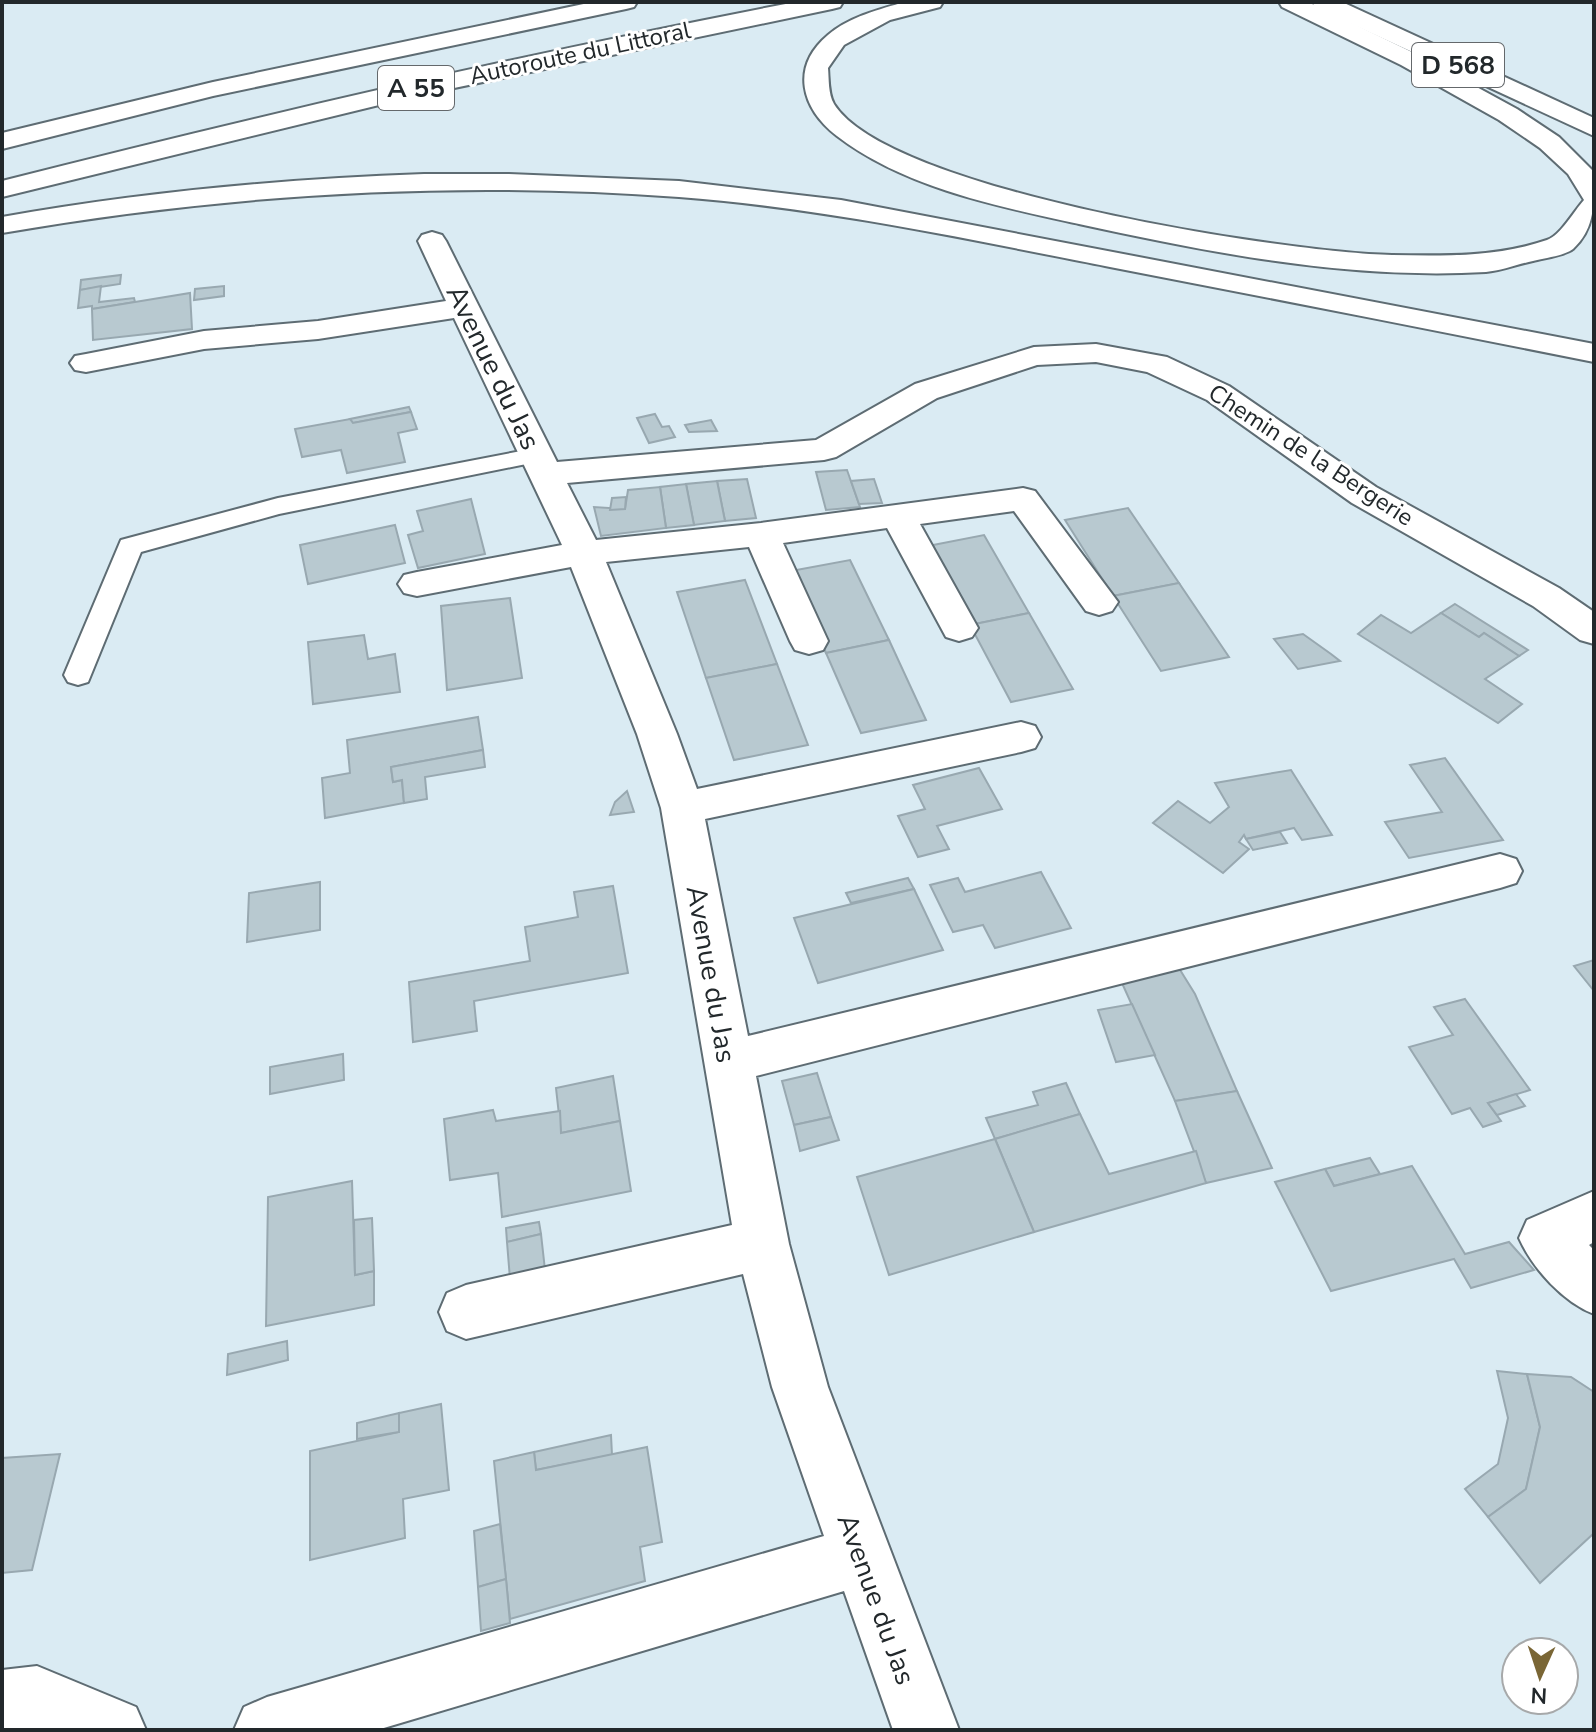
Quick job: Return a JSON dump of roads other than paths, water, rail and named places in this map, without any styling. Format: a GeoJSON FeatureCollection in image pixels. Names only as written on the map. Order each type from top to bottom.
{"type":"FeatureCollection","features":[{"type":"Feature","properties":{"kind":"main road"},"geometry":{"type":"LineString","coordinates":[[213,89],[591,2]]}},
{"type":"Feature","properties":{"kind":"main road","name":"Autoroute du Littoral"},"geometry":{"type":"LineString","coordinates":[[2,141],[213,89],[626,2]]}},
{"type":"Feature","properties":{"kind":"main road","name":"Autoroute du Littoral"},"geometry":{"type":"LineString","coordinates":[[2,189],[413,88],[832,2]]}},
{"type":"Feature","properties":{"kind":"main road"},"geometry":{"type":"LineString","coordinates":[[932,2],[882,15],[836,40],[816,68],[819,101],[849,133],[904,165],[999,196],[1106,223],[1275,253],[1408,266],[1462,266],[1531,257],[1569,242],[1592,221],[1594,205]]}},
{"type":"Feature","properties":{"kind":"main road"},"geometry":{"type":"LineString","coordinates":[[1290,2],[1475,95],[1537,133],[1573,161],[1591,181],[1594,195]]}},
{"type":"Feature","properties":{"kind":"main road","name":"D 568"},"geometry":{"type":"LineString","coordinates":[[1323,2],[1594,128]]}},
{"type":"Feature","properties":{"kind":"main road","name":"D 568"},"geometry":{"type":"LineString","coordinates":[[1368,2],[1594,106]]}},
{"type":"Feature","properties":{"kind":"main road"},"geometry":{"type":"LineString","coordinates":[[2,225],[230,193],[294,189],[486,179],[681,189],[798,203],[991,234],[1594,353]]}},
{"type":"Feature","properties":{"kind":"main road","name":"Avenue du Jas"},"geometry":{"type":"LineString","coordinates":[[432,241],[584,553],[657,734],[682,808],[762,1244],[800,1387],[926,1730]]}},
{"type":"Feature","properties":{"kind":"main road"},"geometry":{"type":"LineString","coordinates":[[86,363],[204,340],[318,330],[464,307]]}},
{"type":"Feature","properties":{"kind":"main road","name":"Chemin de la Bergerie"},"geometry":{"type":"LineString","coordinates":[[541,465],[824,450],[926,391],[1034,356],[1096,353],[1156,364],[1218,393],[1364,495],[1546,597],[1594,631]]}},
{"type":"Feature","properties":{"kind":"main road"},"geometry":{"type":"LineString","coordinates":[[417,584],[584,553],[761,534],[1023,499],[1099,602]]}},
{"type":"Feature","properties":{"kind":"main road"},"geometry":{"type":"LineString","coordinates":[[897,515],[959,628]]}},
{"type":"Feature","properties":{"kind":"main road"},"geometry":{"type":"LineString","coordinates":[[761,534],[809,641]]}},
{"type":"Feature","properties":{"kind":"main road"},"geometry":{"type":"LineString","coordinates":[[682,808],[1021,737]]}},
{"type":"Feature","properties":{"kind":"main road"},"geometry":{"type":"LineString","coordinates":[[728,1062],[1500,871]]}},
{"type":"Feature","properties":{"kind":"main road"},"geometry":{"type":"LineString","coordinates":[[1594,1216],[1546,1238],[1594,1288]]}},
{"type":"Feature","properties":{"kind":"main road"},"geometry":{"type":"LineString","coordinates":[[466,1312],[762,1244]]}},
{"type":"Feature","properties":{"kind":"main road"},"geometry":{"type":"LineString","coordinates":[[267,1730],[860,1556]]}},
{"type":"Feature","properties":{"kind":"main road"},"geometry":{"type":"LineString","coordinates":[[2,1702],[37,1698],[113,1730]]}},
{"type":"Feature","properties":{"kind":"lane"},"geometry":{"type":"LineString","coordinates":[[78,675],[130,546],[278,506],[541,465]]}}]}
